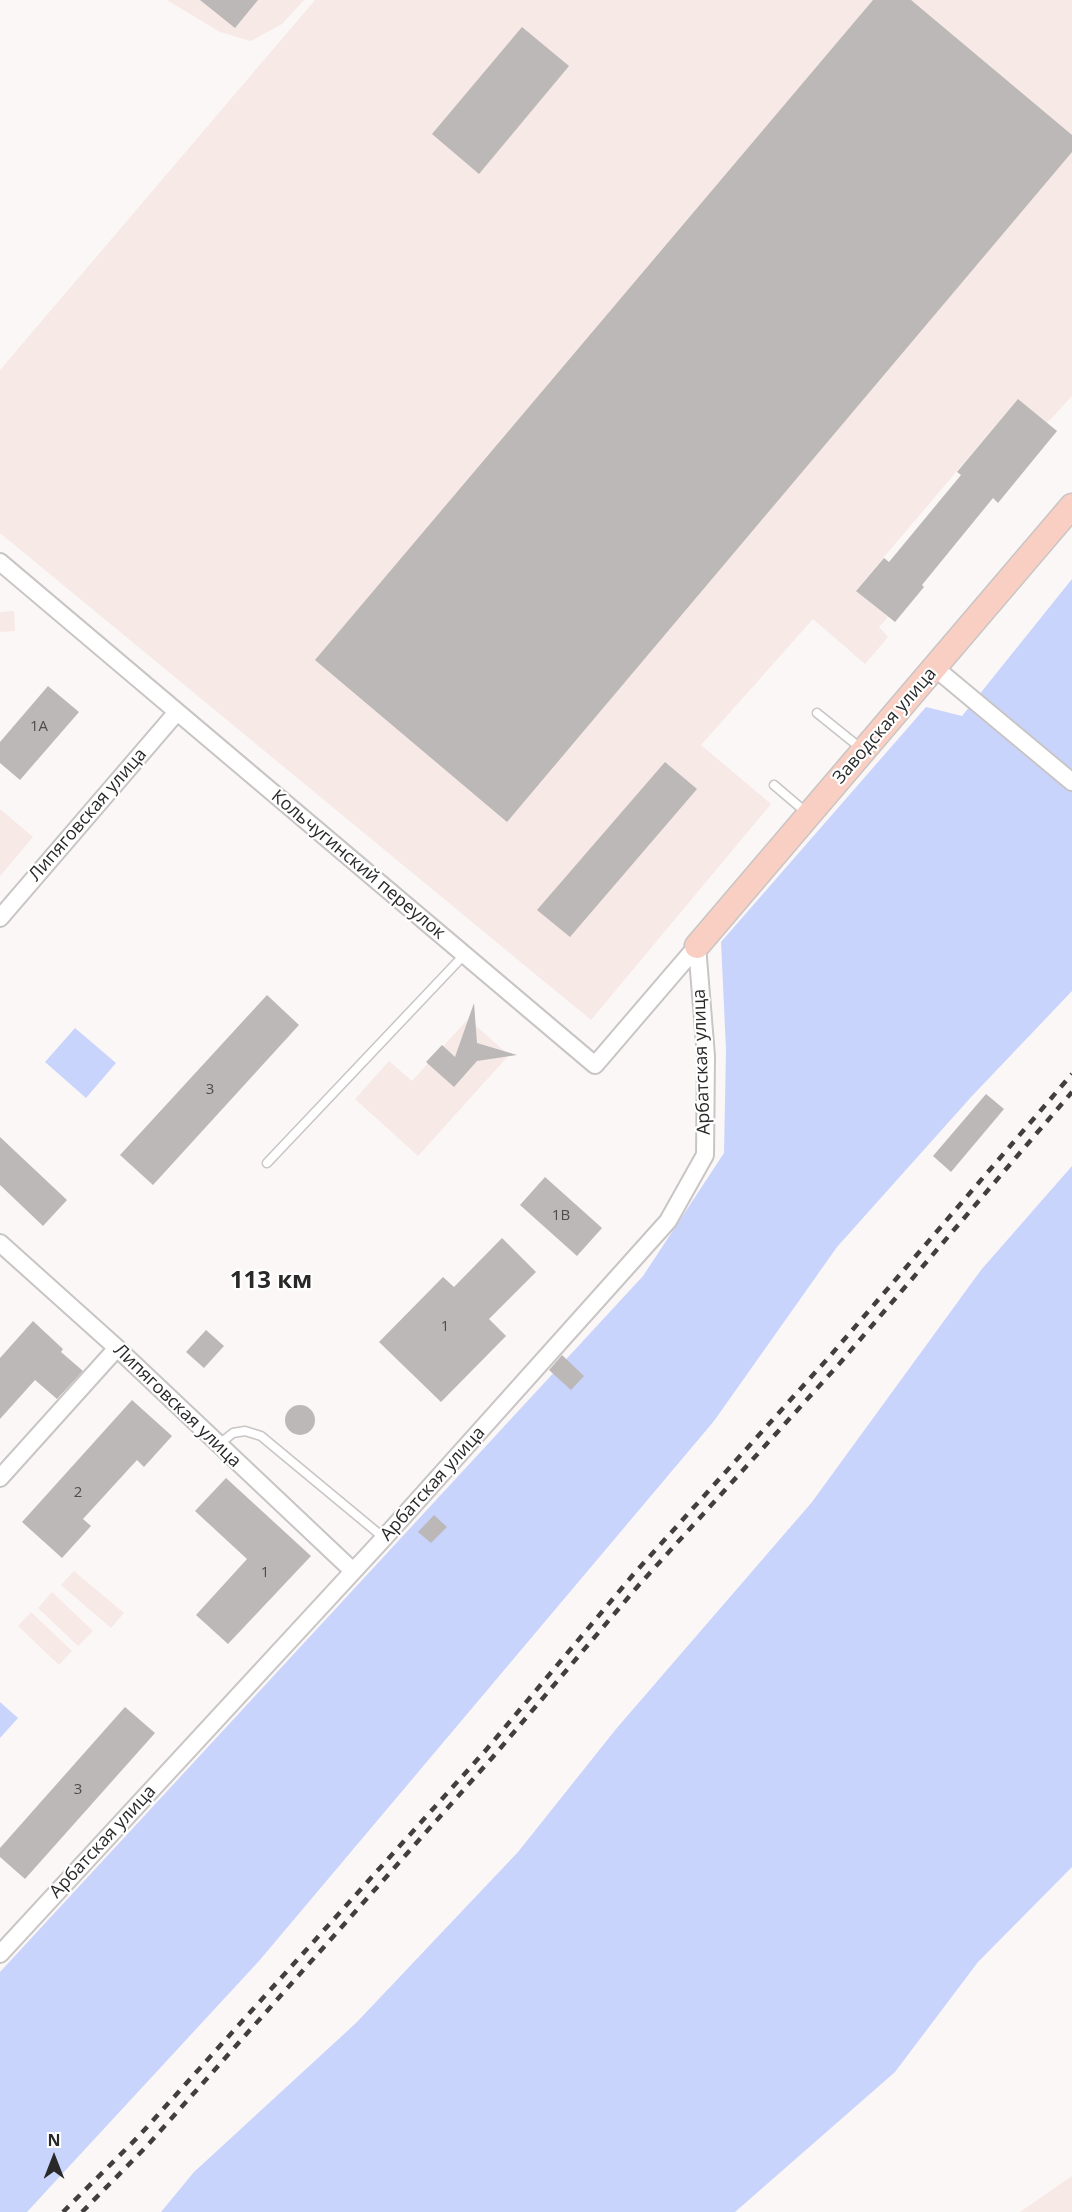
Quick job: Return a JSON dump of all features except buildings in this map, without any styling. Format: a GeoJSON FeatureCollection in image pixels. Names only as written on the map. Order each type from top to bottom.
{"type":"FeatureCollection","features":[{"type":"Feature","properties":{"kind":"street","name":"Заводская улица"},"geometry":{"type":"LineString","coordinates":[[697,946],[1072,506]]}},
{"type":"Feature","properties":{"kind":"street","name":"Кольчугинский переулок"},"geometry":{"type":"LineString","coordinates":[[0,562],[595,1065],[697,946]]}},
{"type":"Feature","properties":{"kind":"street"},"geometry":{"type":"LineString","coordinates":[[934,668],[1072,782]]}},
{"type":"Feature","properties":{"kind":"street","name":"Липяговская улица"},"geometry":{"type":"LineString","coordinates":[[0,918],[177,711]]}},
{"type":"Feature","properties":{"kind":"street","name":"Арбатская улица"},"geometry":{"type":"LineString","coordinates":[[0,1954],[384,1538],[668,1221],[705,1155],[706,1056],[697,946]]}},
{"type":"Feature","properties":{"kind":"street","name":"Липяговская улица"},"geometry":{"type":"LineString","coordinates":[[0,1243],[117,1348],[353,1571]]}},
{"type":"Feature","properties":{"kind":"street"},"geometry":{"type":"LineString","coordinates":[[0,1478],[117,1348]]}},
{"type":"Feature","properties":{"kind":"lane"},"geometry":{"type":"LineString","coordinates":[[817,713],[863,750]]}},
{"type":"Feature","properties":{"kind":"lane"},"geometry":{"type":"LineString","coordinates":[[774,785],[809,814]]}},
{"type":"Feature","properties":{"kind":"lane"},"geometry":{"type":"LineString","coordinates":[[267,1163],[464,955]]}},
{"type":"Feature","properties":{"kind":"lane"},"geometry":{"type":"LineString","coordinates":[[218,1445],[233,1433],[245,1431],[261,1436],[384,1538]]}},
{"type":"Feature","properties":{"kind":"shaded area"},"geometry":{"type":"Polygon","coordinates":[[[167,0],[304,0],[282,24],[251,41],[220,32],[167,0]]]}},
{"type":"Feature","properties":{"kind":"shaded area"},"geometry":{"type":"Polygon","coordinates":[[[315,0],[1072,0],[1072,396],[1047,423],[1018,399],[856,590],[888,617],[879,627],[888,637],[865,664],[813,619],[701,745],[771,804],[591,1020],[0,533],[0,370],[315,0]]]}},
{"type":"Feature","properties":{"kind":"shaded area"},"geometry":{"type":"Polygon","coordinates":[[[1072,579],[1072,991],[972,1096],[837,1247],[714,1421],[259,1961],[27,2212],[0,2212],[0,1972],[643,1276],[724,1153],[726,1050],[721,942],[926,707],[962,716],[1072,579]]]}},
{"type":"Feature","properties":{"kind":"shaded area"},"geometry":{"type":"Polygon","coordinates":[[[14,611],[15,631],[0,632],[0,612],[14,611]]]}},
{"type":"Feature","properties":{"kind":"shaded area"},"geometry":{"type":"Polygon","coordinates":[[[0,809],[33,837],[0,876],[0,809]]]}},
{"type":"Feature","properties":{"kind":"shaded area"},"geometry":{"type":"Polygon","coordinates":[[[468,1019],[509,1055],[418,1156],[355,1099],[389,1061],[412,1081],[468,1019]]]}},
{"type":"Feature","properties":{"kind":"shaded area"},"geometry":{"type":"Polygon","coordinates":[[[75,1028],[116,1063],[86,1098],[45,1062],[75,1028]]]}},
{"type":"Feature","properties":{"kind":"shaded area"},"geometry":{"type":"Polygon","coordinates":[[[1072,1166],[1072,1867],[978,1962],[895,2072],[735,2212],[161,2212],[194,2172],[356,2023],[518,1852],[616,1729],[812,1502],[981,1270],[1072,1166]]]}},
{"type":"Feature","properties":{"kind":"shaded area"},"geometry":{"type":"Polygon","coordinates":[[[74,1571],[124,1613],[111,1628],[61,1585],[74,1571]]]}},
{"type":"Feature","properties":{"kind":"shaded area"},"geometry":{"type":"Polygon","coordinates":[[[52,1592],[93,1631],[78,1646],[38,1608],[52,1592]]]}},
{"type":"Feature","properties":{"kind":"shaded area"},"geometry":{"type":"Polygon","coordinates":[[[31,1612],[72,1651],[59,1665],[18,1626],[31,1612]]]}},
{"type":"Feature","properties":{"kind":"shaded area"},"geometry":{"type":"Polygon","coordinates":[[[0,1702],[18,1718],[0,1738],[0,1702]]]}},
{"type":"Feature","properties":{"kind":"shaded area"},"geometry":{"type":"Polygon","coordinates":[[[1072,2176],[1072,2212],[1020,2212],[1072,2176]]]}},
{"type":"Feature","properties":{"kind":"railway"},"geometry":{"type":"LineString","coordinates":[[63,2212],[138,2137],[486,1750],[632,1576],[830,1356],[1072,1074]]}},
{"type":"Feature","properties":{"kind":"railway"},"geometry":{"type":"LineString","coordinates":[[82,2212],[146,2147],[492,1758],[638,1586],[840,1363],[1072,1092]]}},
{"type":"Feature","properties":{"kind":"district","name":"113 км"},"geometry":{"type":"Point","coordinates":[271,1281]}}]}
